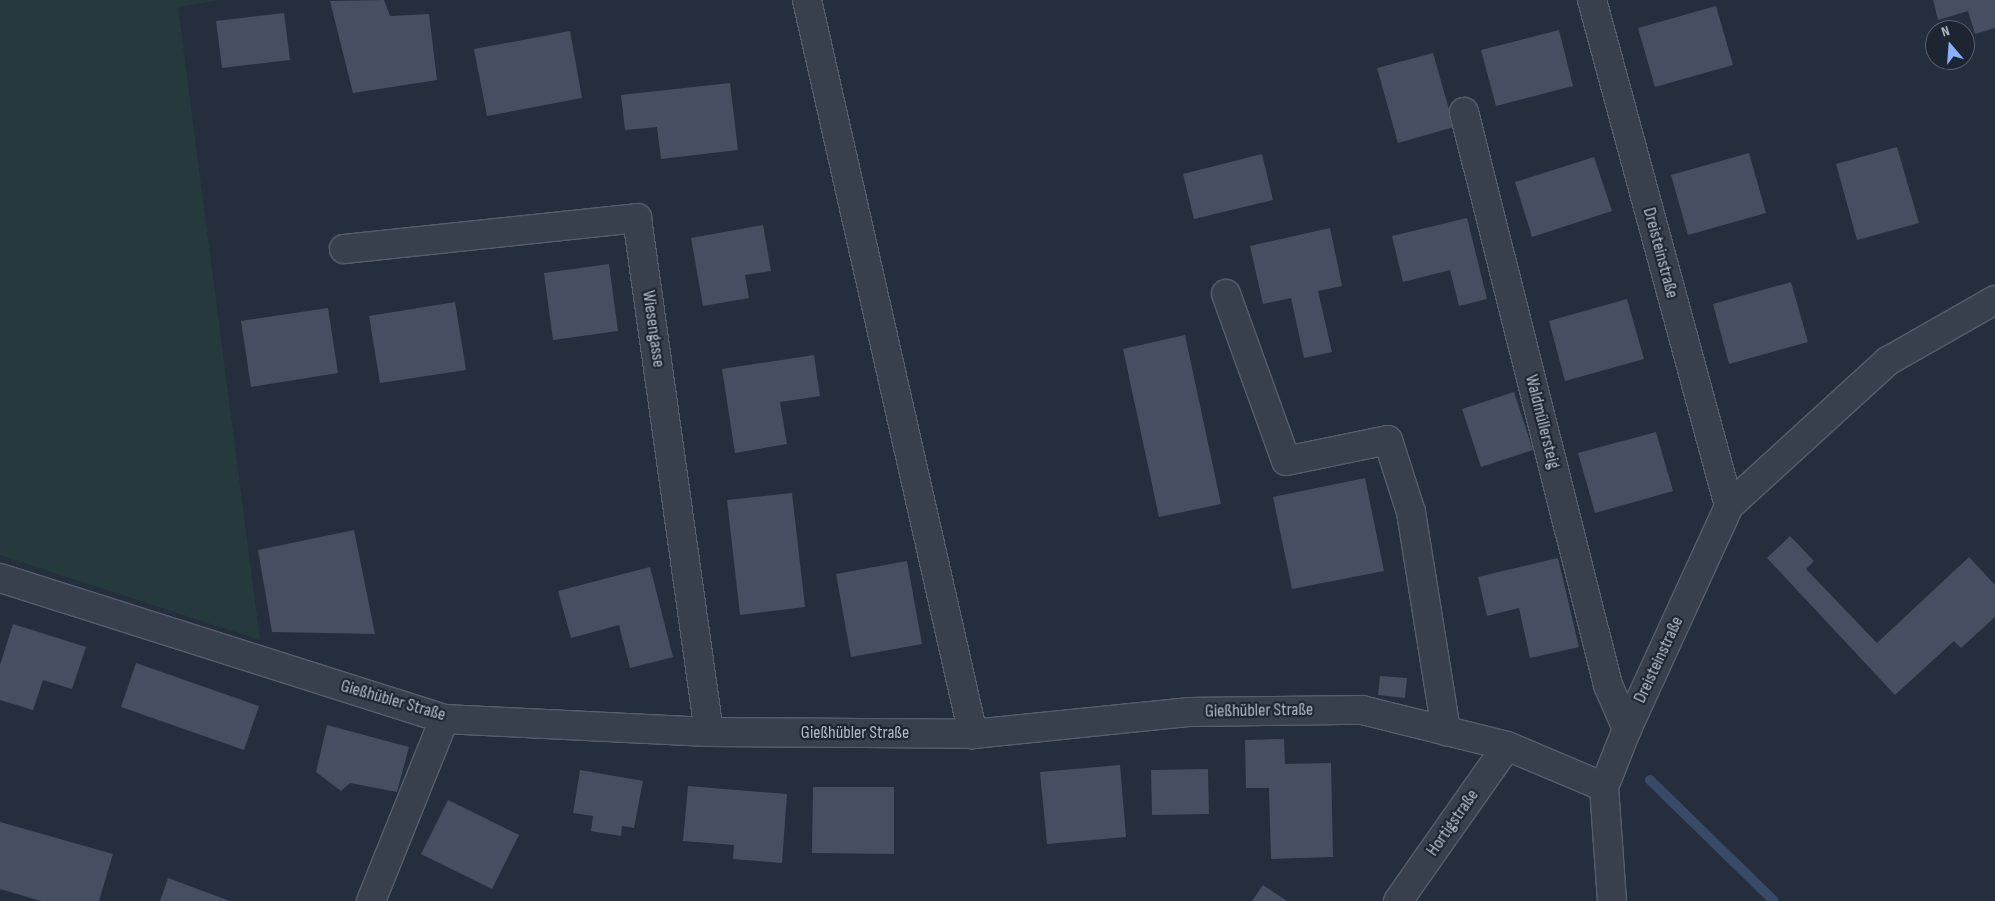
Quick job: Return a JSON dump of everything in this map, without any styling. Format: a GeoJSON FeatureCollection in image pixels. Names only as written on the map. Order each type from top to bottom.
{"type":"FeatureCollection","features":[{"type":"Feature","properties":{"kind":"street"},"geometry":{"type":"LineString","coordinates":[[807,0],[973,734]]}},
{"type":"Feature","properties":{"kind":"street","name":"Dreisteinstraße"},"geometry":{"type":"LineString","coordinates":[[1592,0],[1729,506]]}},
{"type":"Feature","properties":{"kind":"street","name":"Waldmüllersteig"},"geometry":{"type":"LineString","coordinates":[[1464,112],[1608,684],[1627,729]]}},
{"type":"Feature","properties":{"kind":"street","name":"Wiesengasse"},"geometry":{"type":"LineString","coordinates":[[344,248],[637,218],[709,732]]}},
{"type":"Feature","properties":{"kind":"street"},"geometry":{"type":"LineString","coordinates":[[1226,294],[1286,461],[1388,440],[1411,512],[1446,731]]}},
{"type":"Feature","properties":{"kind":"street","name":"Dreisteinstraße"},"geometry":{"type":"LineString","coordinates":[[1604,787],[1627,729],[1729,506],[1888,361],[1995,300]]}},
{"type":"Feature","properties":{"kind":"street","name":"Gießhübler Straße"},"geometry":{"type":"LineString","coordinates":[[0,578],[444,718],[709,732],[973,734],[1188,712],[1362,710],[1507,746],[1604,787]]}},
{"type":"Feature","properties":{"kind":"street"},"geometry":{"type":"LineString","coordinates":[[371,901],[444,718]]}},
{"type":"Feature","properties":{"kind":"street","name":"Hortigstraße"},"geometry":{"type":"LineString","coordinates":[[1398,901],[1507,746]]}},
{"type":"Feature","properties":{"kind":"street"},"geometry":{"type":"LineString","coordinates":[[1604,787],[1612,901]]}},
{"type":"Feature","properties":{"kind":"green space"},"geometry":{"type":"Polygon","coordinates":[[[0,0],[221,0],[178,7],[260,640],[0,555],[0,0]]]}},
{"type":"Feature","properties":{"kind":"building"},"geometry":{"type":"Polygon","coordinates":[[[384,0],[390,16],[429,14],[437,80],[353,93],[330,1],[384,0]]]}},
{"type":"Feature","properties":{"kind":"building"},"geometry":{"type":"Polygon","coordinates":[[[1933,0],[1995,0],[1995,28],[1975,34],[1975,20],[1971,20],[1968,11],[1938,20],[1933,0]]]}},
{"type":"Feature","properties":{"kind":"building"},"geometry":{"type":"Polygon","coordinates":[[[1716,6],[1733,65],[1655,87],[1638,28],[1716,6]]]}},
{"type":"Feature","properties":{"kind":"building"},"geometry":{"type":"Polygon","coordinates":[[[284,13],[290,60],[222,68],[216,21],[284,13]]]}},
{"type":"Feature","properties":{"kind":"building"},"geometry":{"type":"Polygon","coordinates":[[[1559,30],[1573,86],[1496,106],[1481,50],[1559,30]]]}},
{"type":"Feature","properties":{"kind":"building"},"geometry":{"type":"Polygon","coordinates":[[[570,31],[582,98],[487,116],[474,49],[570,31]]]}},
{"type":"Feature","properties":{"kind":"building"},"geometry":{"type":"Polygon","coordinates":[[[1433,53],[1454,127],[1398,143],[1377,68],[1433,53]]]}},
{"type":"Feature","properties":{"kind":"building"},"geometry":{"type":"Polygon","coordinates":[[[730,83],[738,150],[661,159],[657,127],[625,130],[621,95],[730,83]]]}},
{"type":"Feature","properties":{"kind":"building"},"geometry":{"type":"Polygon","coordinates":[[[1897,147],[1919,223],[1857,240],[1836,164],[1897,147]]]}},
{"type":"Feature","properties":{"kind":"building"},"geometry":{"type":"Polygon","coordinates":[[[1749,153],[1766,213],[1688,235],[1671,175],[1749,153]]]}},
{"type":"Feature","properties":{"kind":"building"},"geometry":{"type":"Polygon","coordinates":[[[1262,154],[1273,200],[1194,219],[1183,174],[1262,154]]]}},
{"type":"Feature","properties":{"kind":"building"},"geometry":{"type":"Polygon","coordinates":[[[1594,157],[1612,211],[1532,237],[1515,182],[1594,157]]]}},
{"type":"Feature","properties":{"kind":"building"},"geometry":{"type":"Polygon","coordinates":[[[1467,218],[1487,299],[1459,306],[1450,270],[1403,282],[1392,236],[1467,218]]]}},
{"type":"Feature","properties":{"kind":"building"},"geometry":{"type":"Polygon","coordinates":[[[763,225],[771,271],[745,275],[749,298],[703,306],[691,238],[763,225]]]}},
{"type":"Feature","properties":{"kind":"building"},"geometry":{"type":"Polygon","coordinates":[[[1330,228],[1342,286],[1318,291],[1332,352],[1304,358],[1291,298],[1263,304],[1250,246],[1330,228]]]}},
{"type":"Feature","properties":{"kind":"building"},"geometry":{"type":"Polygon","coordinates":[[[609,264],[618,331],[553,340],[544,273],[609,264]]]}},
{"type":"Feature","properties":{"kind":"building"},"geometry":{"type":"Polygon","coordinates":[[[1791,282],[1808,342],[1729,364],[1713,304],[1791,282]]]}},
{"type":"Feature","properties":{"kind":"building"},"geometry":{"type":"Polygon","coordinates":[[[1627,299],[1644,359],[1565,381],[1549,321],[1627,299]]]}},
{"type":"Feature","properties":{"kind":"building"},"geometry":{"type":"Polygon","coordinates":[[[455,302],[466,370],[380,383],[369,316],[455,302]]]}},
{"type":"Feature","properties":{"kind":"building"},"geometry":{"type":"Polygon","coordinates":[[[328,308],[338,373],[251,387],[241,321],[328,308]]]}},
{"type":"Feature","properties":{"kind":"building"},"geometry":{"type":"Polygon","coordinates":[[[1185,335],[1221,504],[1159,517],[1123,349],[1185,335]]]}},
{"type":"Feature","properties":{"kind":"building"},"geometry":{"type":"Polygon","coordinates":[[[814,355],[820,396],[780,402],[787,444],[735,453],[722,369],[814,355]]]}},
{"type":"Feature","properties":{"kind":"building"},"geometry":{"type":"Polygon","coordinates":[[[1514,392],[1533,450],[1481,467],[1462,409],[1514,392]]]}},
{"type":"Feature","properties":{"kind":"building"},"geometry":{"type":"Polygon","coordinates":[[[1656,432],[1673,491],[1595,513],[1578,453],[1656,432]]]}},
{"type":"Feature","properties":{"kind":"building"},"geometry":{"type":"Polygon","coordinates":[[[1365,478],[1384,571],[1292,589],[1273,497],[1365,478]]]}},
{"type":"Feature","properties":{"kind":"building"},"geometry":{"type":"Polygon","coordinates":[[[792,493],[805,607],[740,615],[727,500],[792,493]]]}},
{"type":"Feature","properties":{"kind":"building"},"geometry":{"type":"Polygon","coordinates":[[[354,530],[375,634],[272,632],[258,550],[354,530]]]}},
{"type":"Feature","properties":{"kind":"building"},"geometry":{"type":"Polygon","coordinates":[[[1790,536],[1814,561],[1806,569],[1877,643],[1969,557],[1995,585],[1995,617],[1961,648],[1954,641],[1895,695],[1767,558],[1790,536]]]}},
{"type":"Feature","properties":{"kind":"building"},"geometry":{"type":"Polygon","coordinates":[[[1558,558],[1579,647],[1530,658],[1519,608],[1487,616],[1478,577],[1558,558]]]}},
{"type":"Feature","properties":{"kind":"building"},"geometry":{"type":"Polygon","coordinates":[[[907,561],[922,644],[851,657],[836,574],[907,561]]]}},
{"type":"Feature","properties":{"kind":"building"},"geometry":{"type":"Polygon","coordinates":[[[650,567],[673,657],[630,668],[619,625],[571,638],[558,591],[650,567]]]}},
{"type":"Feature","properties":{"kind":"building"},"geometry":{"type":"Polygon","coordinates":[[[13,624],[86,647],[72,689],[43,680],[33,710],[0,700],[0,665],[13,624]]]}},
{"type":"Feature","properties":{"kind":"building"},"geometry":{"type":"Polygon","coordinates":[[[136,663],[259,706],[244,750],[121,707],[136,663]]]}},
{"type":"Feature","properties":{"kind":"building"},"geometry":{"type":"Polygon","coordinates":[[[1380,676],[1407,678],[1405,698],[1378,695],[1380,676]]]}},
{"type":"Feature","properties":{"kind":"building"},"geometry":{"type":"Polygon","coordinates":[[[327,725],[409,747],[397,792],[350,783],[341,791],[316,772],[327,725]]]}},
{"type":"Feature","properties":{"kind":"building"},"geometry":{"type":"Polygon","coordinates":[[[1284,739],[1285,764],[1331,763],[1333,857],[1271,859],[1269,788],[1246,788],[1245,740],[1284,739]]]}},
{"type":"Feature","properties":{"kind":"building"},"geometry":{"type":"Polygon","coordinates":[[[1120,765],[1126,837],[1047,844],[1040,772],[1120,765]]]}},
{"type":"Feature","properties":{"kind":"building"},"geometry":{"type":"Polygon","coordinates":[[[1208,769],[1209,814],[1152,815],[1151,770],[1208,769]]]}},
{"type":"Feature","properties":{"kind":"building"},"geometry":{"type":"Polygon","coordinates":[[[580,770],[643,781],[634,828],[622,826],[621,836],[591,831],[593,816],[573,813],[580,770]]]}},
{"type":"Feature","properties":{"kind":"building"},"geometry":{"type":"Polygon","coordinates":[[[688,786],[787,794],[782,863],[733,859],[734,845],[683,841],[688,786]]]}},
{"type":"Feature","properties":{"kind":"building"},"geometry":{"type":"Polygon","coordinates":[[[813,787],[894,787],[894,854],[812,853],[813,787]]]}},
{"type":"Feature","properties":{"kind":"building"},"geometry":{"type":"Polygon","coordinates":[[[448,800],[519,835],[492,889],[421,854],[448,800]]]}},
{"type":"Feature","properties":{"kind":"building"},"geometry":{"type":"Polygon","coordinates":[[[0,822],[113,854],[99,901],[41,901],[0,889],[0,822]]]}},
{"type":"Feature","properties":{"kind":"building"},"geometry":{"type":"Polygon","coordinates":[[[168,878],[230,901],[160,901],[168,878]]]}},
{"type":"Feature","properties":{"kind":"building"},"geometry":{"type":"Polygon","coordinates":[[[1263,885],[1287,901],[1252,901],[1263,885]]]}},
{"type":"Feature","properties":{"kind":"waterway"},"geometry":{"type":"LineString","coordinates":[[1650,780],[1773,900]]}}]}
